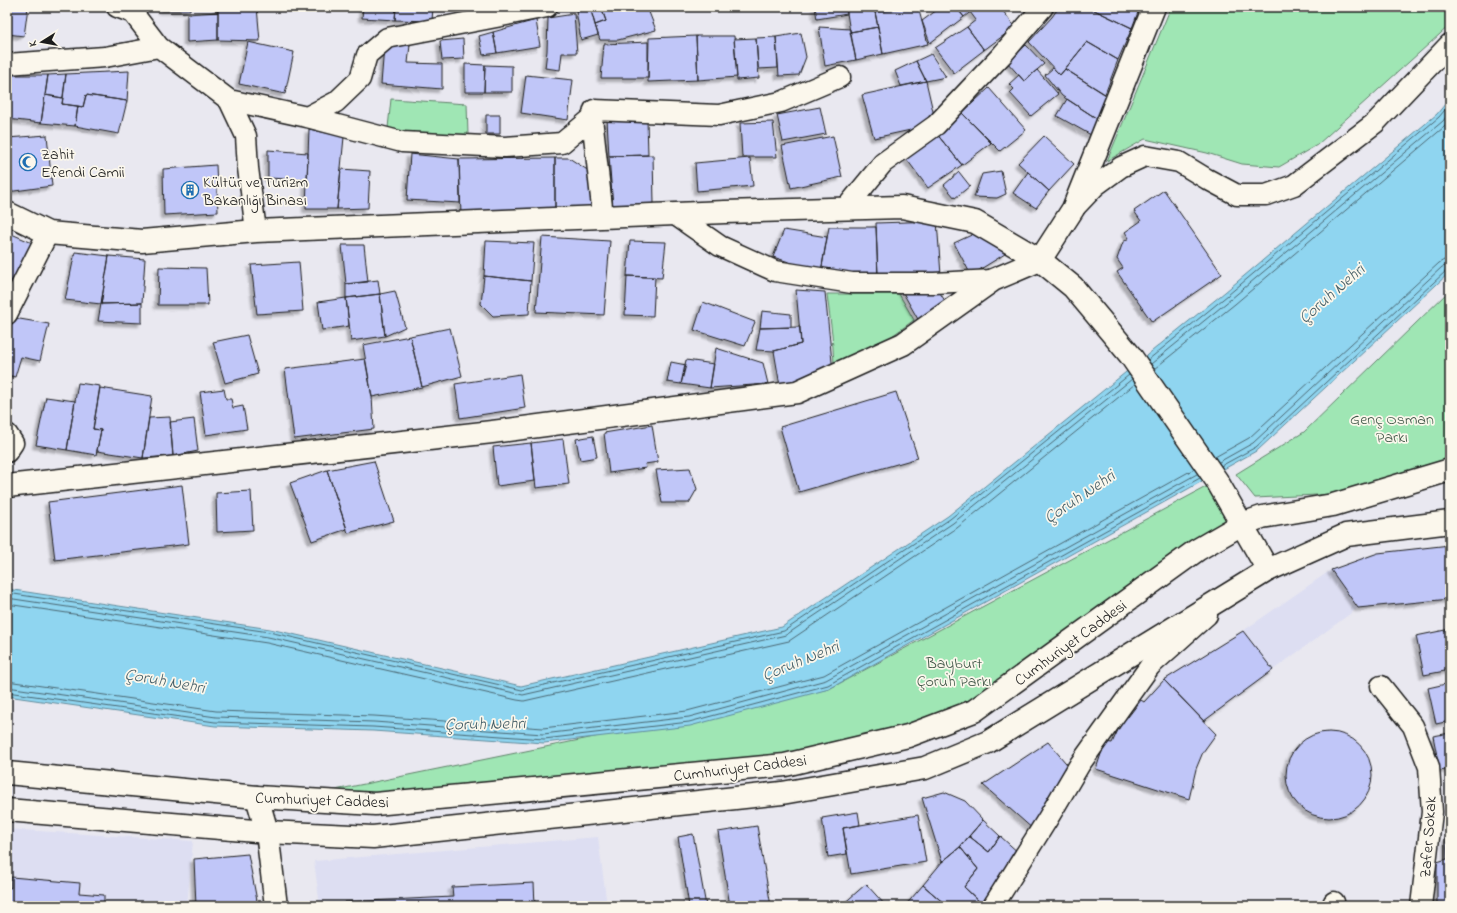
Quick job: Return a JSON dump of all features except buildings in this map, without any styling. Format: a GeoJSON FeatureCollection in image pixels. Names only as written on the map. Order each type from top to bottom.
{"type":"FeatureCollection","features":[{"type":"Feature","properties":{"kind":"main road"},"geometry":{"type":"LineString","coordinates":[[7,486],[492,432],[797,392],[903,344],[993,280],[1040,260],[1073,209],[1154,7]]}},
{"type":"Feature","properties":{"kind":"main road"},"geometry":{"type":"LineString","coordinates":[[7,213],[48,233],[142,241],[256,231],[603,216],[846,208],[902,207],[975,222],[1040,260],[1073,287],[1130,355],[1217,481],[1268,570]]}},
{"type":"Feature","properties":{"kind":"main road","name":"Cumhuriyet Caddesi"},"geometry":{"type":"LineString","coordinates":[[7,773],[256,797],[375,804],[785,765],[908,736],[974,710],[1198,550],[1242,524],[1262,517],[1333,505],[1450,470]]}},
{"type":"Feature","properties":{"kind":"main road","name":"Cumhuriyet Caddesi"},"geometry":{"type":"LineString","coordinates":[[7,810],[267,832],[373,837],[782,793],[925,768],[988,742],[1268,570],[1346,535],[1450,522]]}},
{"type":"Feature","properties":{"kind":"main road"},"geometry":{"type":"LineString","coordinates":[[256,797],[267,832],[276,906]]}},
{"type":"Feature","properties":{"kind":"street"},"geometry":{"type":"LineString","coordinates":[[117,7],[133,13],[159,48],[229,100],[307,117],[402,142],[505,147],[562,143],[592,118]]}},
{"type":"Feature","properties":{"kind":"street"},"geometry":{"type":"LineString","coordinates":[[307,117],[336,102],[360,79],[367,55],[387,38],[547,7]]}},
{"type":"Feature","properties":{"kind":"street"},"geometry":{"type":"LineString","coordinates":[[846,208],[883,163],[936,125],[1002,55],[1043,7]]}},
{"type":"Feature","properties":{"kind":"street"},"geometry":{"type":"LineString","coordinates":[[1073,209],[1095,186],[1122,167],[1145,156],[1179,162],[1237,195],[1266,195],[1294,185],[1375,123],[1450,44]]}},
{"type":"Feature","properties":{"kind":"street"},"geometry":{"type":"LineString","coordinates":[[7,64],[105,57],[159,48]]}},
{"type":"Feature","properties":{"kind":"street"},"geometry":{"type":"LineString","coordinates":[[603,216],[592,118],[594,110],[720,115],[781,102],[840,77]]}},
{"type":"Feature","properties":{"kind":"street"},"geometry":{"type":"LineString","coordinates":[[229,100],[246,136],[248,168],[256,231]]}},
{"type":"Feature","properties":{"kind":"street"},"geometry":{"type":"LineString","coordinates":[[674,214],[720,246],[775,271],[852,283],[934,283],[993,280]]}},
{"type":"Feature","properties":{"kind":"street"},"geometry":{"type":"LineString","coordinates":[[7,314],[48,233]]}},
{"type":"Feature","properties":{"kind":"street"},"geometry":{"type":"LineString","coordinates":[[7,434],[13,443],[7,452]]}},
{"type":"Feature","properties":{"kind":"street"},"geometry":{"type":"LineString","coordinates":[[993,906],[1080,764],[1150,666],[1235,590]]}},
{"type":"Feature","properties":{"kind":"street","name":"Zafer Sokak"},"geometry":{"type":"LineString","coordinates":[[1381,686],[1413,726],[1429,767],[1432,812],[1421,906]]}},
{"type":"Feature","properties":{"kind":"shaded area"},"geometry":{"type":"Polygon","coordinates":[[[1331,570],[1358,608],[1273,670],[1243,631],[1331,570]]]}},
{"type":"Feature","properties":{"kind":"shaded area"},"geometry":{"type":"Polygon","coordinates":[[[7,829],[193,841],[187,906],[7,906],[7,829]]]}},
{"type":"Feature","properties":{"kind":"shaded area"},"geometry":{"type":"Polygon","coordinates":[[[598,837],[607,906],[320,906],[314,861],[598,837]]]}},
{"type":"Feature","properties":{"kind":"green space"},"geometry":{"type":"Polygon","coordinates":[[[1171,7],[1450,7],[1450,25],[1317,145],[1279,167],[1242,164],[1207,153],[1145,139],[1107,161],[1171,7]]]}},
{"type":"Feature","properties":{"kind":"green space"},"geometry":{"type":"Polygon","coordinates":[[[391,99],[467,104],[468,135],[426,135],[388,128],[391,99]]]}},
{"type":"Feature","properties":{"kind":"green space","name":"Genç Osman Parkı"},"geometry":{"type":"Polygon","coordinates":[[[1450,290],[1450,470],[1378,492],[1255,498],[1236,474],[1304,432],[1450,290]]]}},
{"type":"Feature","properties":{"kind":"green space"},"geometry":{"type":"Polygon","coordinates":[[[827,294],[899,294],[914,320],[885,341],[834,363],[827,294]]]}},
{"type":"Feature","properties":{"kind":"green space","name":"Bayburt Çoruh Parkı"},"geometry":{"type":"Polygon","coordinates":[[[1217,481],[1242,524],[974,711],[773,766],[291,799],[829,689],[1217,481]]]}},
{"type":"Feature","properties":{"kind":"water","name":"Çoruh Nehri"},"geometry":{"type":"Polygon","coordinates":[[[1450,98],[1450,272],[1258,450],[829,689],[690,726],[544,743],[373,731],[215,726],[7,696],[7,589],[270,629],[521,686],[782,627],[948,516],[1225,292],[1437,114],[1450,98]]]}},
{"type":"Feature","properties":{"kind":"place","name":"Zahit Efendi Camii"},"geometry":{"type":"Point","coordinates":[28,162]}},
{"type":"Feature","properties":{"kind":"place","name":"Kültür ve Turizm Bakanlığı Binası"},"geometry":{"type":"Point","coordinates":[190,190]}}]}
